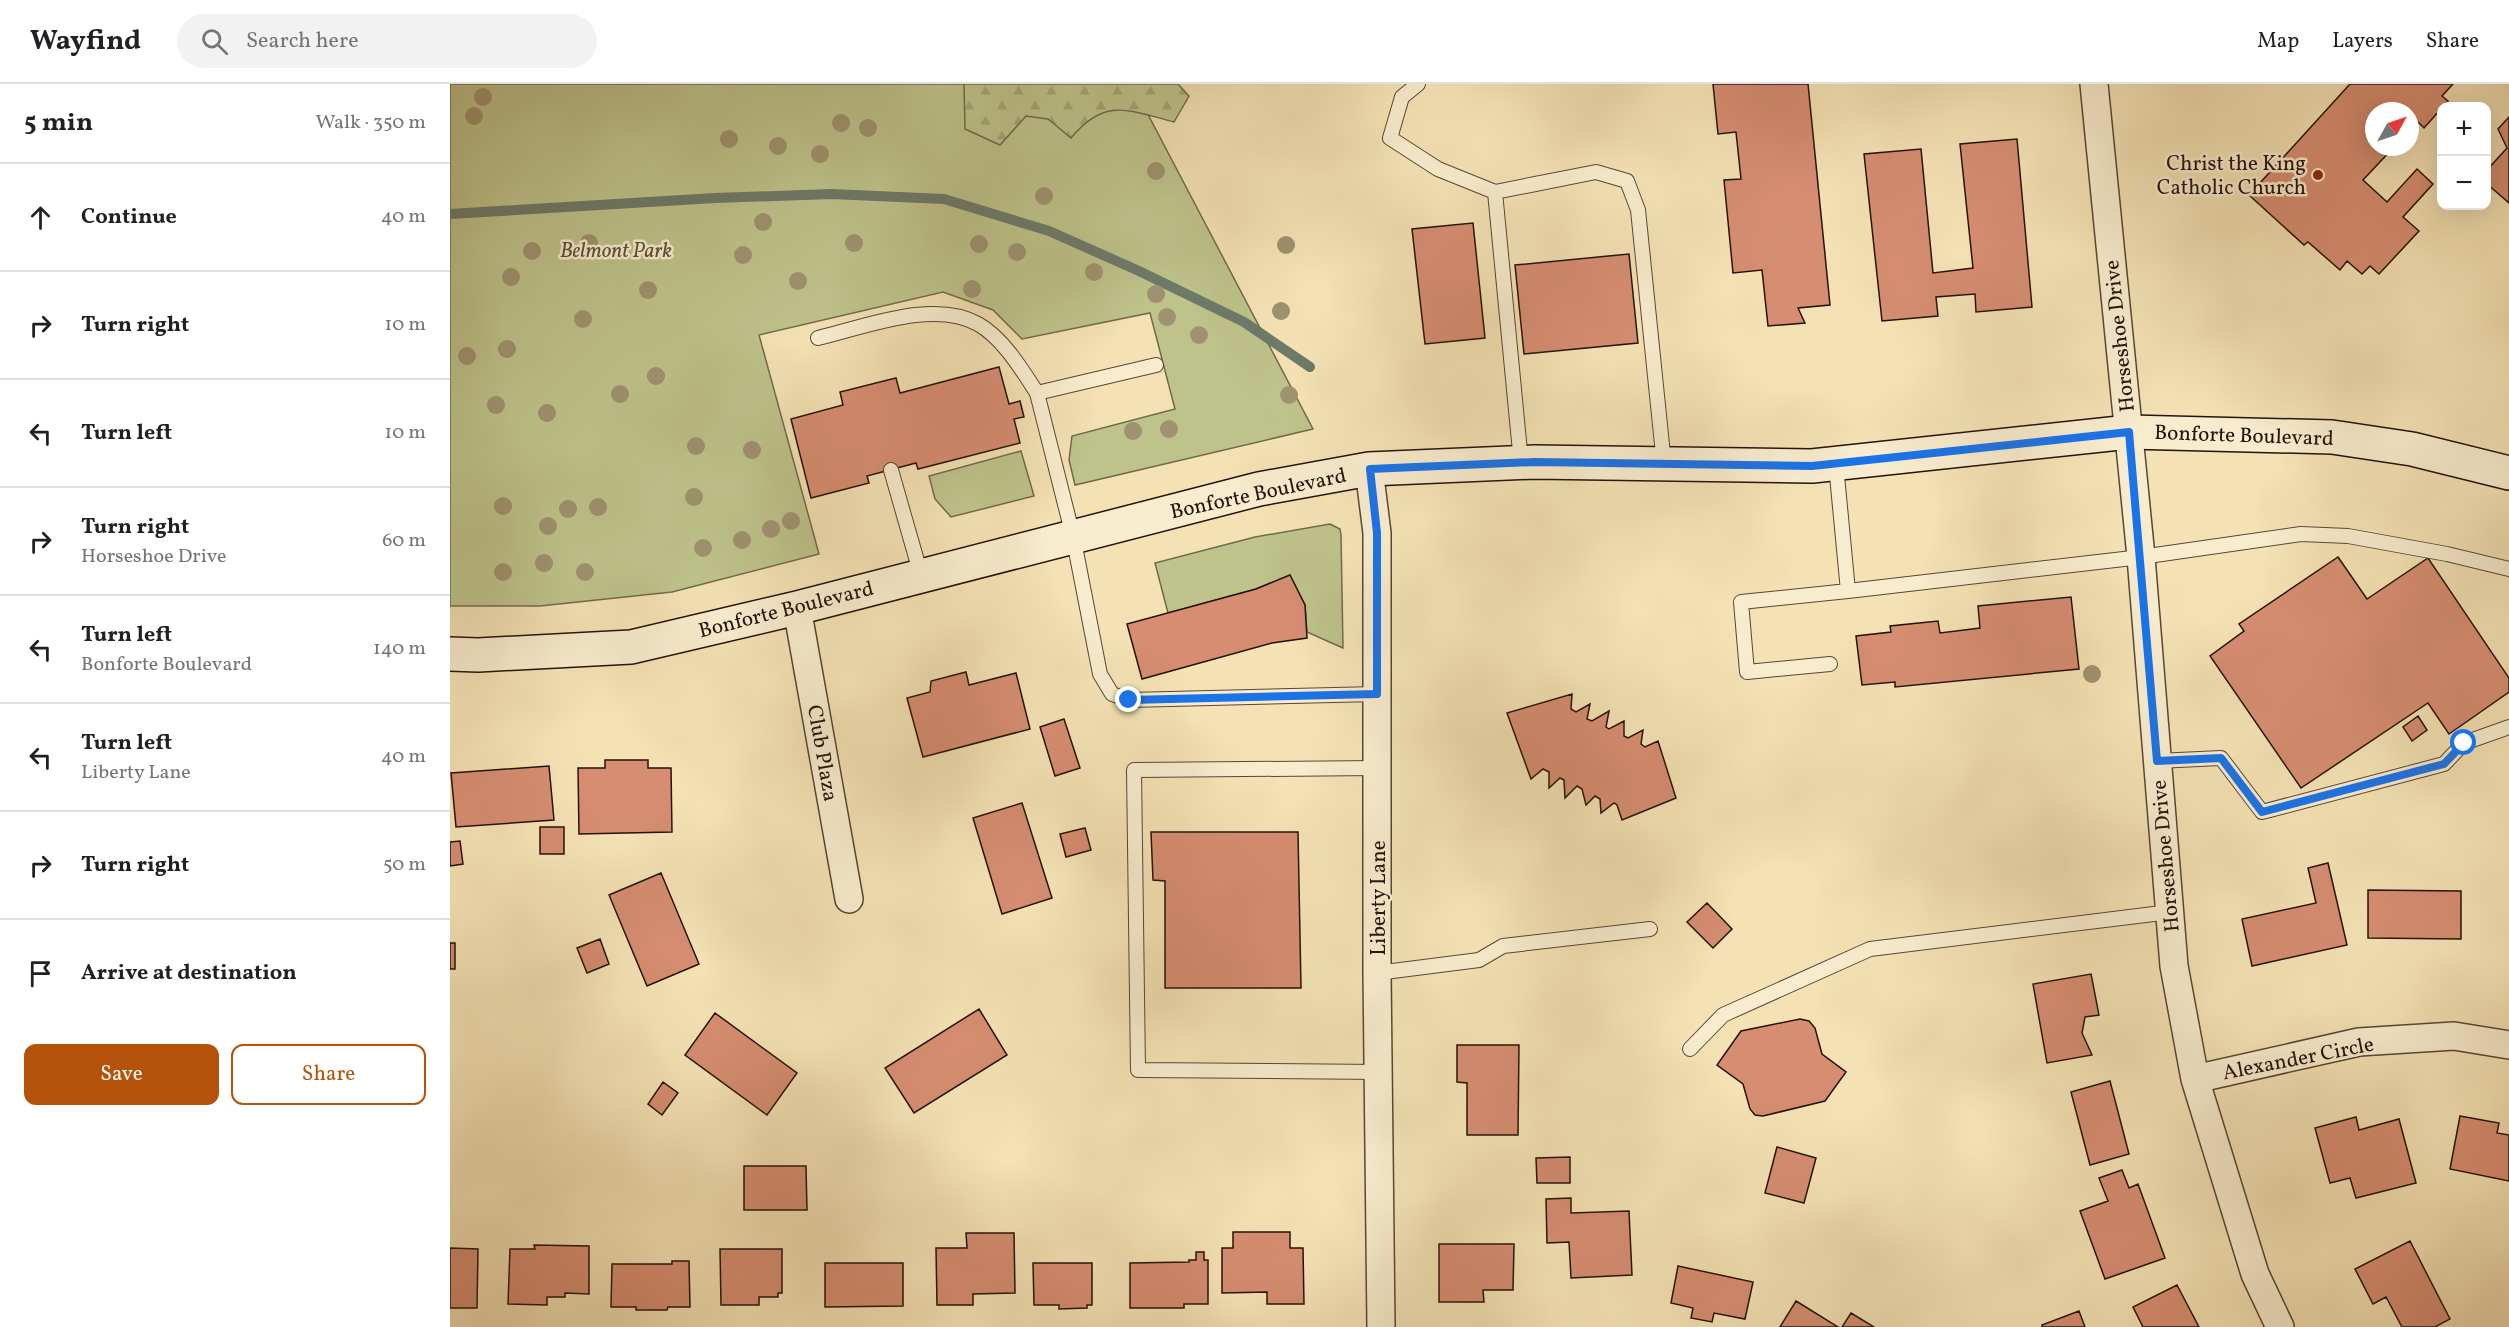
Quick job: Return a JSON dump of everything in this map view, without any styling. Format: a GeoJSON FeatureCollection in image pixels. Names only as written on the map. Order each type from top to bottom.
{"type":"FeatureCollection","features":[{"type":"Feature","properties":{"kind":"main road","name":"Bonforte Boulevard"},"geometry":{"type":"LineString","coordinates":[[450,654],[478,655],[630,647],[797,608],[1258,489],[1370,469],[1521,462],[1836,465],[2129,432],[2331,437],[2412,449],[2509,473]]}},
{"type":"Feature","properties":{"kind":"street","name":"Horseshoe Drive"},"geometry":{"type":"LineString","coordinates":[[2094,84],[2141,557],[2174,966],[2195,1079],[2255,1274],[2280,1327]]}},
{"type":"Feature","properties":{"kind":"street","name":"Liberty Lane"},"geometry":{"type":"LineString","coordinates":[[1370,469],[1377,533],[1377,973],[1380,1072],[1381,1327]]}},
{"type":"Feature","properties":{"kind":"street","name":"Club Plaza"},"geometry":{"type":"LineString","coordinates":[[797,608],[849,898]]}},
{"type":"Feature","properties":{"kind":"street","name":"Alexander Circle"},"geometry":{"type":"LineString","coordinates":[[2195,1079],[2359,1042],[2454,1035],[2509,1045]]}},
{"type":"Feature","properties":{"kind":"lane"},"geometry":{"type":"LineString","coordinates":[[1418,84],[1402,97],[1390,138],[1438,169],[1495,192],[1596,172],[1627,181],[1638,210],[1664,464]]}},
{"type":"Feature","properties":{"kind":"lane"},"geometry":{"type":"LineString","coordinates":[[1495,192],[1521,462]]}},
{"type":"Feature","properties":{"kind":"lane"},"geometry":{"type":"LineString","coordinates":[[818,338],[922,313],[952,314],[979,324],[1016,360],[1037,393],[1073,536],[1100,674],[1112,694],[1129,700],[1377,694]]}},
{"type":"Feature","properties":{"kind":"lane"},"geometry":{"type":"LineString","coordinates":[[1037,393],[1156,365]]}},
{"type":"Feature","properties":{"kind":"lane"},"geometry":{"type":"LineString","coordinates":[[1836,465],[1848,591]]}},
{"type":"Feature","properties":{"kind":"lane"},"geometry":{"type":"LineString","coordinates":[[891,470],[921,575]]}},
{"type":"Feature","properties":{"kind":"lane"},"geometry":{"type":"LineString","coordinates":[[1830,664],[1747,672],[1741,602],[2141,557],[2301,534],[2337,536],[2447,554],[2509,569]]}},
{"type":"Feature","properties":{"kind":"lane"},"geometry":{"type":"LineString","coordinates":[[2157,761],[2221,758],[2262,812],[2444,764],[2464,743],[2509,727]]}},
{"type":"Feature","properties":{"kind":"lane"},"geometry":{"type":"LineString","coordinates":[[1378,768],[1134,770],[1138,1070],[1380,1072]]}},
{"type":"Feature","properties":{"kind":"lane"},"geometry":{"type":"LineString","coordinates":[[1690,1049],[1723,1015],[1870,949],[2170,912]]}},
{"type":"Feature","properties":{"kind":"lane"},"geometry":{"type":"LineString","coordinates":[[1377,973],[1479,960],[1503,946],[1650,929]]}},
{"type":"Feature","properties":{"kind":"green space","name":"Belmont Park"},"geometry":{"type":"Polygon","coordinates":[[[450,84],[1132,84],[1313,429],[1075,485],[1069,460],[1072,436],[1175,409],[1150,313],[1022,339],[993,310],[943,292],[759,335],[819,554],[672,592],[540,606],[450,606],[450,84]]]}},
{"type":"Feature","properties":{"kind":"green space"},"geometry":{"type":"Polygon","coordinates":[[[964,84],[1178,84],[1189,96],[1174,122],[1118,110],[1095,117],[1083,125],[1071,138],[1048,119],[1026,116],[1000,145],[965,129],[964,84]]]}},
{"type":"Feature","properties":{"kind":"green space"},"geometry":{"type":"Polygon","coordinates":[[[1021,451],[1034,496],[951,517],[935,499],[929,476],[1021,451]]]}},
{"type":"Feature","properties":{"kind":"green space"},"geometry":{"type":"Polygon","coordinates":[[[1330,524],[1340,529],[1341,535],[1343,648],[1307,632],[1305,605],[1290,575],[1256,589],[1168,613],[1155,563],[1255,537],[1330,524]]]}},
{"type":"Feature","properties":{"kind":"building"},"geometry":{"type":"Polygon","coordinates":[[[1713,84],[1808,84],[1830,305],[1798,308],[1805,323],[1768,326],[1762,270],[1733,273],[1724,180],[1741,179],[1736,132],[1718,134],[1713,84]]]}},
{"type":"Feature","properties":{"kind":"building","name":"Christ the King Catholic Church"},"geometry":{"type":"Polygon","coordinates":[[[2350,84],[2453,84],[2442,96],[2448,101],[2437,102],[2437,113],[2424,128],[2419,123],[2419,102],[2365,102],[2365,156],[2386,156],[2363,180],[2387,202],[2417,169],[2433,184],[2403,217],[2419,231],[2379,274],[2370,266],[2362,274],[2347,261],[2340,270],[2308,242],[2304,245],[2249,195],[2350,84]]]}},
{"type":"Feature","properties":{"kind":"building"},"geometry":{"type":"Polygon","coordinates":[[[2509,117],[2509,203],[2491,187],[2491,166],[2507,148],[2498,129],[2509,117]]]}},
{"type":"Feature","properties":{"kind":"building"},"geometry":{"type":"Polygon","coordinates":[[[2017,139],[2032,307],[1976,312],[1975,294],[1936,297],[1938,316],[1882,321],[1864,154],[1921,149],[1933,273],[1973,268],[1960,144],[2017,139]]]}},
{"type":"Feature","properties":{"kind":"building"},"geometry":{"type":"Polygon","coordinates":[[[1473,223],[1485,338],[1425,344],[1412,229],[1473,223]]]}},
{"type":"Feature","properties":{"kind":"building"},"geometry":{"type":"Polygon","coordinates":[[[1629,254],[1638,343],[1524,354],[1515,265],[1629,254]]]}},
{"type":"Feature","properties":{"kind":"building"},"geometry":{"type":"Polygon","coordinates":[[[999,367],[1009,404],[1020,401],[1024,417],[1014,419],[1020,443],[918,469],[916,463],[867,476],[869,483],[811,498],[791,419],[843,405],[840,392],[896,378],[900,393],[999,367]]]}},
{"type":"Feature","properties":{"kind":"building"},"geometry":{"type":"Polygon","coordinates":[[[2338,557],[2367,599],[2428,558],[2509,678],[2509,692],[2449,734],[2428,703],[2301,788],[2210,656],[2244,631],[2239,624],[2338,557]]]}},
{"type":"Feature","properties":{"kind":"building"},"geometry":{"type":"Polygon","coordinates":[[[1290,575],[1305,605],[1307,638],[1272,643],[1142,679],[1127,624],[1256,589],[1290,575]]]}},
{"type":"Feature","properties":{"kind":"building"},"geometry":{"type":"Polygon","coordinates":[[[2071,597],[2079,669],[1895,687],[1895,682],[1862,685],[1856,636],[1891,632],[1890,626],[1938,621],[1940,633],[1980,628],[1978,606],[2071,597]]]}},
{"type":"Feature","properties":{"kind":"building"},"geometry":{"type":"Polygon","coordinates":[[[966,672],[969,685],[1016,673],[1030,729],[923,757],[907,698],[930,692],[931,681],[966,672]]]}},
{"type":"Feature","properties":{"kind":"building"},"geometry":{"type":"Polygon","coordinates":[[[1572,694],[1571,709],[1576,712],[1590,704],[1587,719],[1592,721],[1609,711],[1606,727],[1609,729],[1624,721],[1624,736],[1628,738],[1643,730],[1641,744],[1645,747],[1658,741],[1676,798],[1622,820],[1617,805],[1614,803],[1601,813],[1600,799],[1595,796],[1586,805],[1582,789],[1577,786],[1565,798],[1564,780],[1560,778],[1549,788],[1549,772],[1543,769],[1531,779],[1507,713],[1572,694]]]}},
{"type":"Feature","properties":{"kind":"building"},"geometry":{"type":"Polygon","coordinates":[[[2418,716],[2427,730],[2412,741],[2403,727],[2418,716]]]}},
{"type":"Feature","properties":{"kind":"building"},"geometry":{"type":"Polygon","coordinates":[[[1064,719],[1080,768],[1055,776],[1040,727],[1064,719]]]}},
{"type":"Feature","properties":{"kind":"building"},"geometry":{"type":"Polygon","coordinates":[[[605,760],[648,760],[648,768],[671,768],[672,832],[579,834],[578,768],[605,768],[605,760]]]}},
{"type":"Feature","properties":{"kind":"building"},"geometry":{"type":"Polygon","coordinates":[[[549,766],[554,820],[456,827],[451,773],[549,766]]]}},
{"type":"Feature","properties":{"kind":"building"},"geometry":{"type":"Polygon","coordinates":[[[1022,803],[1052,898],[1002,914],[973,818],[1022,803]]]}},
{"type":"Feature","properties":{"kind":"building"},"geometry":{"type":"Polygon","coordinates":[[[540,827],[564,827],[564,854],[540,854],[540,827]]]}},
{"type":"Feature","properties":{"kind":"building"},"geometry":{"type":"Polygon","coordinates":[[[1085,828],[1091,850],[1066,857],[1060,834],[1085,828]]]}},
{"type":"Feature","properties":{"kind":"building"},"geometry":{"type":"Polygon","coordinates":[[[1151,832],[1298,832],[1301,988],[1165,988],[1165,881],[1153,880],[1151,832]]]}},
{"type":"Feature","properties":{"kind":"building"},"geometry":{"type":"Polygon","coordinates":[[[460,841],[463,864],[450,866],[450,842],[460,841]]]}},
{"type":"Feature","properties":{"kind":"building"},"geometry":{"type":"Polygon","coordinates":[[[2328,863],[2347,945],[2252,966],[2242,919],[2316,903],[2308,868],[2328,863]]]}},
{"type":"Feature","properties":{"kind":"building"},"geometry":{"type":"Polygon","coordinates":[[[661,873],[699,964],[647,986],[609,895],[661,873]]]}},
{"type":"Feature","properties":{"kind":"building"},"geometry":{"type":"Polygon","coordinates":[[[2368,890],[2461,891],[2461,939],[2368,938],[2368,890]]]}},
{"type":"Feature","properties":{"kind":"building"},"geometry":{"type":"Polygon","coordinates":[[[1707,903],[1732,929],[1713,948],[1687,922],[1707,903]]]}},
{"type":"Feature","properties":{"kind":"building"},"geometry":{"type":"Polygon","coordinates":[[[600,939],[609,964],[587,973],[577,948],[600,939]]]}},
{"type":"Feature","properties":{"kind":"building"},"geometry":{"type":"Polygon","coordinates":[[[450,943],[455,943],[455,969],[450,969],[450,943]]]}},
{"type":"Feature","properties":{"kind":"building"},"geometry":{"type":"Polygon","coordinates":[[[2091,974],[2099,1015],[2085,1017],[2082,1033],[2092,1055],[2047,1063],[2033,984],[2091,974]]]}},
{"type":"Feature","properties":{"kind":"building"},"geometry":{"type":"Polygon","coordinates":[[[979,1009],[1007,1055],[914,1113],[885,1068],[979,1009]]]}},
{"type":"Feature","properties":{"kind":"building"},"geometry":{"type":"Polygon","coordinates":[[[715,1013],[797,1073],[767,1115],[685,1055],[715,1013]]]}},
{"type":"Feature","properties":{"kind":"building"},"geometry":{"type":"Polygon","coordinates":[[[1800,1019],[1809,1021],[1815,1028],[1822,1054],[1846,1072],[1825,1101],[1763,1116],[1755,1115],[1750,1109],[1743,1084],[1717,1065],[1741,1031],[1800,1019]]]}},
{"type":"Feature","properties":{"kind":"building"},"geometry":{"type":"Polygon","coordinates":[[[1457,1045],[1519,1045],[1518,1135],[1467,1135],[1467,1083],[1457,1082],[1457,1045]]]}},
{"type":"Feature","properties":{"kind":"building"},"geometry":{"type":"Polygon","coordinates":[[[2110,1081],[2129,1154],[2090,1165],[2071,1092],[2110,1081]]]}},
{"type":"Feature","properties":{"kind":"building"},"geometry":{"type":"Polygon","coordinates":[[[663,1082],[678,1093],[662,1115],[648,1104],[663,1082]]]}},
{"type":"Feature","properties":{"kind":"building"},"geometry":{"type":"Polygon","coordinates":[[[2460,1116],[2499,1123],[2497,1133],[2509,1135],[2509,1181],[2450,1169],[2460,1116]]]}},
{"type":"Feature","properties":{"kind":"building"},"geometry":{"type":"Polygon","coordinates":[[[2356,1117],[2359,1130],[2399,1119],[2416,1183],[2356,1198],[2350,1178],[2330,1183],[2315,1128],[2356,1117]]]}},
{"type":"Feature","properties":{"kind":"building"},"geometry":{"type":"Polygon","coordinates":[[[1777,1147],[1816,1158],[1804,1203],[1765,1193],[1777,1147]]]}},
{"type":"Feature","properties":{"kind":"building"},"geometry":{"type":"Polygon","coordinates":[[[1570,1157],[1570,1183],[1537,1183],[1536,1158],[1570,1157]]]}},
{"type":"Feature","properties":{"kind":"building"},"geometry":{"type":"Polygon","coordinates":[[[744,1166],[806,1166],[807,1210],[744,1210],[744,1166]]]}},
{"type":"Feature","properties":{"kind":"building"},"geometry":{"type":"Polygon","coordinates":[[[2122,1170],[2129,1188],[2138,1184],[2165,1258],[2105,1279],[2080,1211],[2108,1201],[2099,1178],[2122,1170]]]}},
{"type":"Feature","properties":{"kind":"building"},"geometry":{"type":"Polygon","coordinates":[[[1571,1198],[1571,1213],[1629,1211],[1632,1275],[1571,1278],[1569,1242],[1547,1243],[1546,1199],[1571,1198]]]}},
{"type":"Feature","properties":{"kind":"building"},"geometry":{"type":"Polygon","coordinates":[[[1233,1232],[1290,1232],[1290,1248],[1303,1248],[1304,1304],[1267,1304],[1267,1292],[1222,1293],[1222,1248],[1233,1248],[1233,1232]]]}},
{"type":"Feature","properties":{"kind":"building"},"geometry":{"type":"Polygon","coordinates":[[[966,1233],[1014,1233],[1015,1293],[973,1294],[973,1305],[937,1305],[936,1248],[967,1248],[966,1233]]]}},
{"type":"Feature","properties":{"kind":"building"},"geometry":{"type":"Polygon","coordinates":[[[2410,1241],[2450,1319],[2435,1327],[2402,1327],[2386,1297],[2373,1304],[2355,1269],[2410,1241]]]}},
{"type":"Feature","properties":{"kind":"building"},"geometry":{"type":"Polygon","coordinates":[[[1439,1244],[1514,1244],[1513,1290],[1483,1290],[1484,1302],[1439,1302],[1439,1244]]]}},
{"type":"Feature","properties":{"kind":"building"},"geometry":{"type":"Polygon","coordinates":[[[534,1245],[589,1246],[589,1294],[565,1293],[565,1297],[547,1297],[547,1305],[508,1304],[510,1249],[535,1249],[534,1245]]]}},
{"type":"Feature","properties":{"kind":"building"},"geometry":{"type":"Polygon","coordinates":[[[450,1248],[478,1249],[477,1308],[450,1308],[450,1248]]]}},
{"type":"Feature","properties":{"kind":"building"},"geometry":{"type":"Polygon","coordinates":[[[720,1249],[782,1249],[782,1293],[778,1293],[778,1297],[759,1297],[759,1305],[721,1305],[720,1249]]]}},
{"type":"Feature","properties":{"kind":"building"},"geometry":{"type":"Polygon","coordinates":[[[1196,1252],[1204,1252],[1204,1260],[1208,1260],[1208,1304],[1184,1304],[1184,1308],[1130,1308],[1130,1263],[1189,1262],[1189,1260],[1196,1260],[1196,1252]]]}},
{"type":"Feature","properties":{"kind":"building"},"geometry":{"type":"Polygon","coordinates":[[[672,1261],[689,1261],[690,1307],[636,1310],[636,1307],[611,1307],[612,1264],[672,1264],[672,1261]]]}},
{"type":"Feature","properties":{"kind":"building"},"geometry":{"type":"Polygon","coordinates":[[[825,1263],[903,1263],[903,1306],[825,1307],[825,1263]]]}},
{"type":"Feature","properties":{"kind":"building"},"geometry":{"type":"Polygon","coordinates":[[[1033,1263],[1092,1263],[1092,1305],[1087,1305],[1087,1308],[1059,1309],[1059,1305],[1034,1305],[1033,1263]]]}},
{"type":"Feature","properties":{"kind":"building"},"geometry":{"type":"Polygon","coordinates":[[[1678,1266],[1753,1282],[1745,1319],[1714,1313],[1712,1322],[1691,1318],[1693,1308],[1671,1303],[1678,1266]]]}},
{"type":"Feature","properties":{"kind":"building"},"geometry":{"type":"Polygon","coordinates":[[[2177,1285],[2199,1327],[2143,1327],[2133,1307],[2177,1285]]]}},
{"type":"Feature","properties":{"kind":"building"},"geometry":{"type":"Polygon","coordinates":[[[1796,1301],[1838,1327],[1780,1327],[1796,1301]]]}},
{"type":"Feature","properties":{"kind":"building"},"geometry":{"type":"Polygon","coordinates":[[[2079,1311],[2085,1327],[2042,1327],[2042,1325],[2079,1311]]]}},
{"type":"Feature","properties":{"kind":"building"},"geometry":{"type":"Polygon","coordinates":[[[1851,1313],[1874,1327],[1842,1327],[1851,1313]]]}},
{"type":"Feature","properties":{"kind":"waterway"},"geometry":{"type":"LineString","coordinates":[[450,214],[715,198],[831,194],[944,199],[1049,231],[1139,271],[1244,322],[1310,367]]}},
{"type":"Feature","properties":{"kind":"place","name":"Christ the King Catholic Church"},"geometry":{"type":"Point","coordinates":[2318,175]}},
{"type":"Feature","properties":{"kind":"route"},"geometry":{"type":"LineString","coordinates":[[1129,700],[1377,694],[1377,533],[1370,469],[1534,462],[1836,465],[2129,432],[2157,761],[2221,758],[2262,812],[2444,764],[2464,743]]}}]}
